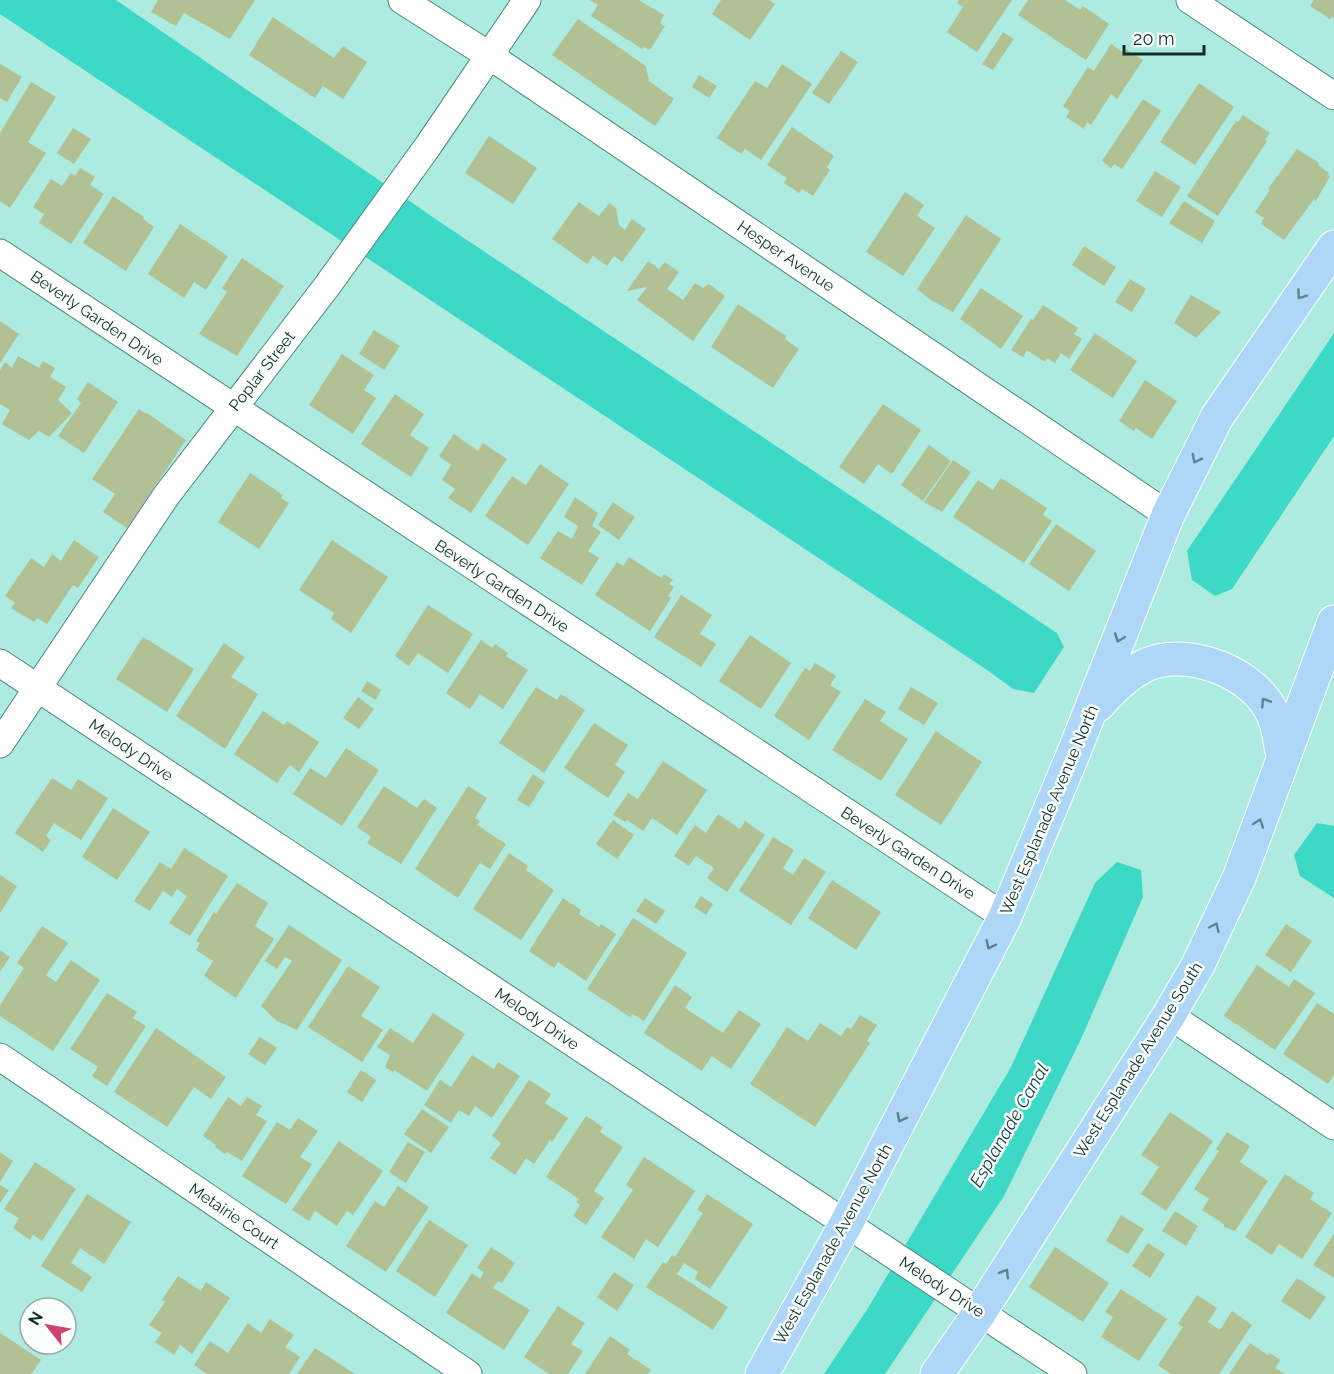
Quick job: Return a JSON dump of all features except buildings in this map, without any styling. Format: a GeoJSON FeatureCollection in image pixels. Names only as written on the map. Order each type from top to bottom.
{"type":"FeatureCollection","features":[{"type":"Feature","properties":{"kind":"main road","name":"West Esplanade Avenue North"},"geometry":{"type":"LineString","coordinates":[[762,1374],[846,1224],[1005,917],[1090,714],[1168,515],[1217,417],[1334,247]]}},
{"type":"Feature","properties":{"kind":"main road","name":"West Esplanade Avenue South"},"geometry":{"type":"LineString","coordinates":[[937,1374],[971,1306],[1168,1016],[1198,965],[1239,878],[1283,758],[1331,638]]}},
{"type":"Feature","properties":{"kind":"main road"},"geometry":{"type":"LineString","coordinates":[[1090,714],[1117,683],[1145,665],[1172,658],[1206,663],[1235,674],[1258,691],[1274,715],[1283,758]]}},
{"type":"Feature","properties":{"kind":"street","name":"Hesper Avenue"},"geometry":{"type":"LineString","coordinates":[[402,0],[490,56],[1168,515]]}},
{"type":"Feature","properties":{"kind":"street","name":"Poplar Street"},"geometry":{"type":"LineString","coordinates":[[0,744],[166,496],[327,286],[428,146],[527,0]]}},
{"type":"Feature","properties":{"kind":"street"},"geometry":{"type":"LineString","coordinates":[[1190,0],[1334,96]]}},
{"type":"Feature","properties":{"kind":"street","name":"Beverly Garden Drive"},"geometry":{"type":"LineString","coordinates":[[0,253],[1005,917]]}},
{"type":"Feature","properties":{"kind":"street","name":"Melody Drive"},"geometry":{"type":"LineString","coordinates":[[0,663],[1073,1374]]}},
{"type":"Feature","properties":{"kind":"street"},"geometry":{"type":"LineString","coordinates":[[1168,1016],[1334,1126]]}},
{"type":"Feature","properties":{"kind":"street","name":"Metairie Court"},"geometry":{"type":"LineString","coordinates":[[0,1057],[468,1374]]}},
{"type":"Feature","properties":{"kind":"water"},"geometry":{"type":"Polygon","coordinates":[[[0,0],[116,0],[446,226],[1057,633],[1064,647],[1034,693],[1013,689],[0,14],[0,0]]]}},
{"type":"Feature","properties":{"kind":"water"},"geometry":{"type":"Polygon","coordinates":[[[1334,333],[1334,436],[1232,589],[1215,596],[1192,580],[1187,551],[1334,333]]]}},
{"type":"Feature","properties":{"kind":"water"},"geometry":{"type":"Polygon","coordinates":[[[1317,823],[1334,826],[1334,898],[1300,876],[1294,855],[1317,823]]]}},
{"type":"Feature","properties":{"kind":"water","name":"Esplanade Canal"},"geometry":{"type":"Polygon","coordinates":[[[1117,862],[1141,870],[1143,897],[1081,1039],[1004,1196],[885,1374],[824,1374],[868,1308],[1011,1067],[1095,883],[1117,862]]]}}]}
